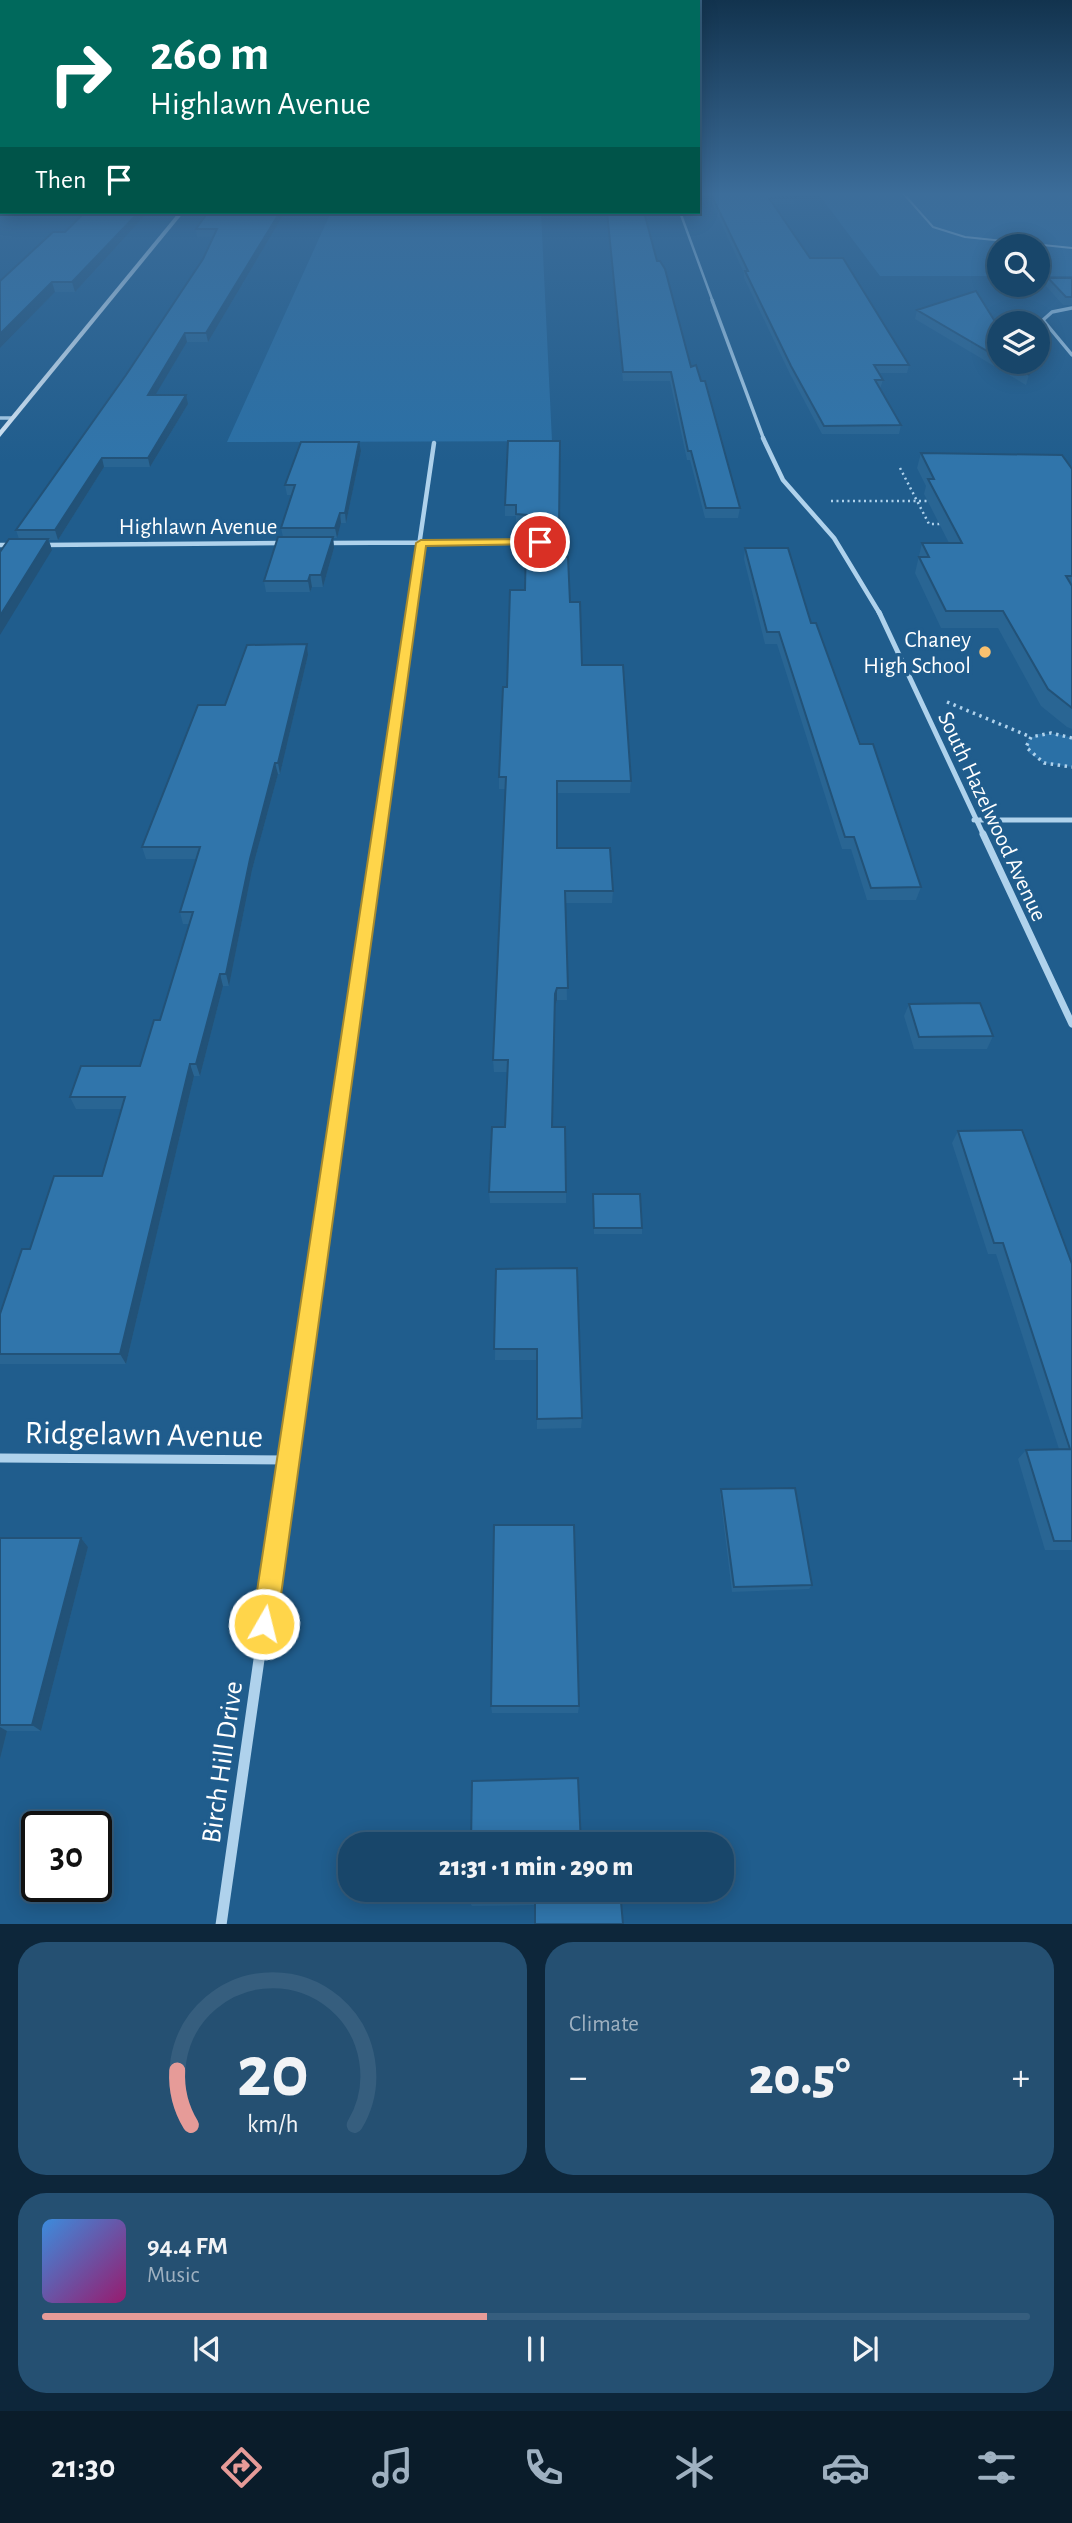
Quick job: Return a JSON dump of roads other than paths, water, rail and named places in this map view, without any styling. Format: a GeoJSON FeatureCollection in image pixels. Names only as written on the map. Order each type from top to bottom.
{"type":"FeatureCollection","features":[{"type":"Feature","properties":{"kind":"street"},"geometry":{"type":"LineString","coordinates":[[0,435],[124,282]]}},
{"type":"Feature","properties":{"kind":"street","name":"South Hazelwood Avenue"},"geometry":{"type":"LineString","coordinates":[[706,282],[767,449],[783,480],[834,538],[881,616],[974,820],[1072,1024]]}},
{"type":"Feature","properties":{"kind":"street"},"geometry":{"type":"LineString","coordinates":[[1072,308],[1052,312],[1043,320],[1072,355]]}},
{"type":"Feature","properties":{"kind":"street"},"geometry":{"type":"LineString","coordinates":[[0,418],[12,418]]}},
{"type":"Feature","properties":{"kind":"street","name":"Birch Hill Drive"},"geometry":{"type":"LineString","coordinates":[[221,1924],[434,443]]}},
{"type":"Feature","properties":{"kind":"street"},"geometry":{"type":"LineString","coordinates":[[321,543],[538,542]]}},
{"type":"Feature","properties":{"kind":"street","name":"Highlawn Avenue"},"geometry":{"type":"LineString","coordinates":[[42,545],[293,543]]}},
{"type":"Feature","properties":{"kind":"street"},"geometry":{"type":"LineString","coordinates":[[0,545],[28,545]]}},
{"type":"Feature","properties":{"kind":"street"},"geometry":{"type":"LineString","coordinates":[[974,820],[1072,820]]}},
{"type":"Feature","properties":{"kind":"street","name":"Ridgelawn Avenue"},"geometry":{"type":"LineString","coordinates":[[0,1458],[288,1460]]}},
{"type":"Feature","properties":{"kind":"place","name":"Chaney High School"},"geometry":{"type":"Point","coordinates":[985,652]}}]}
